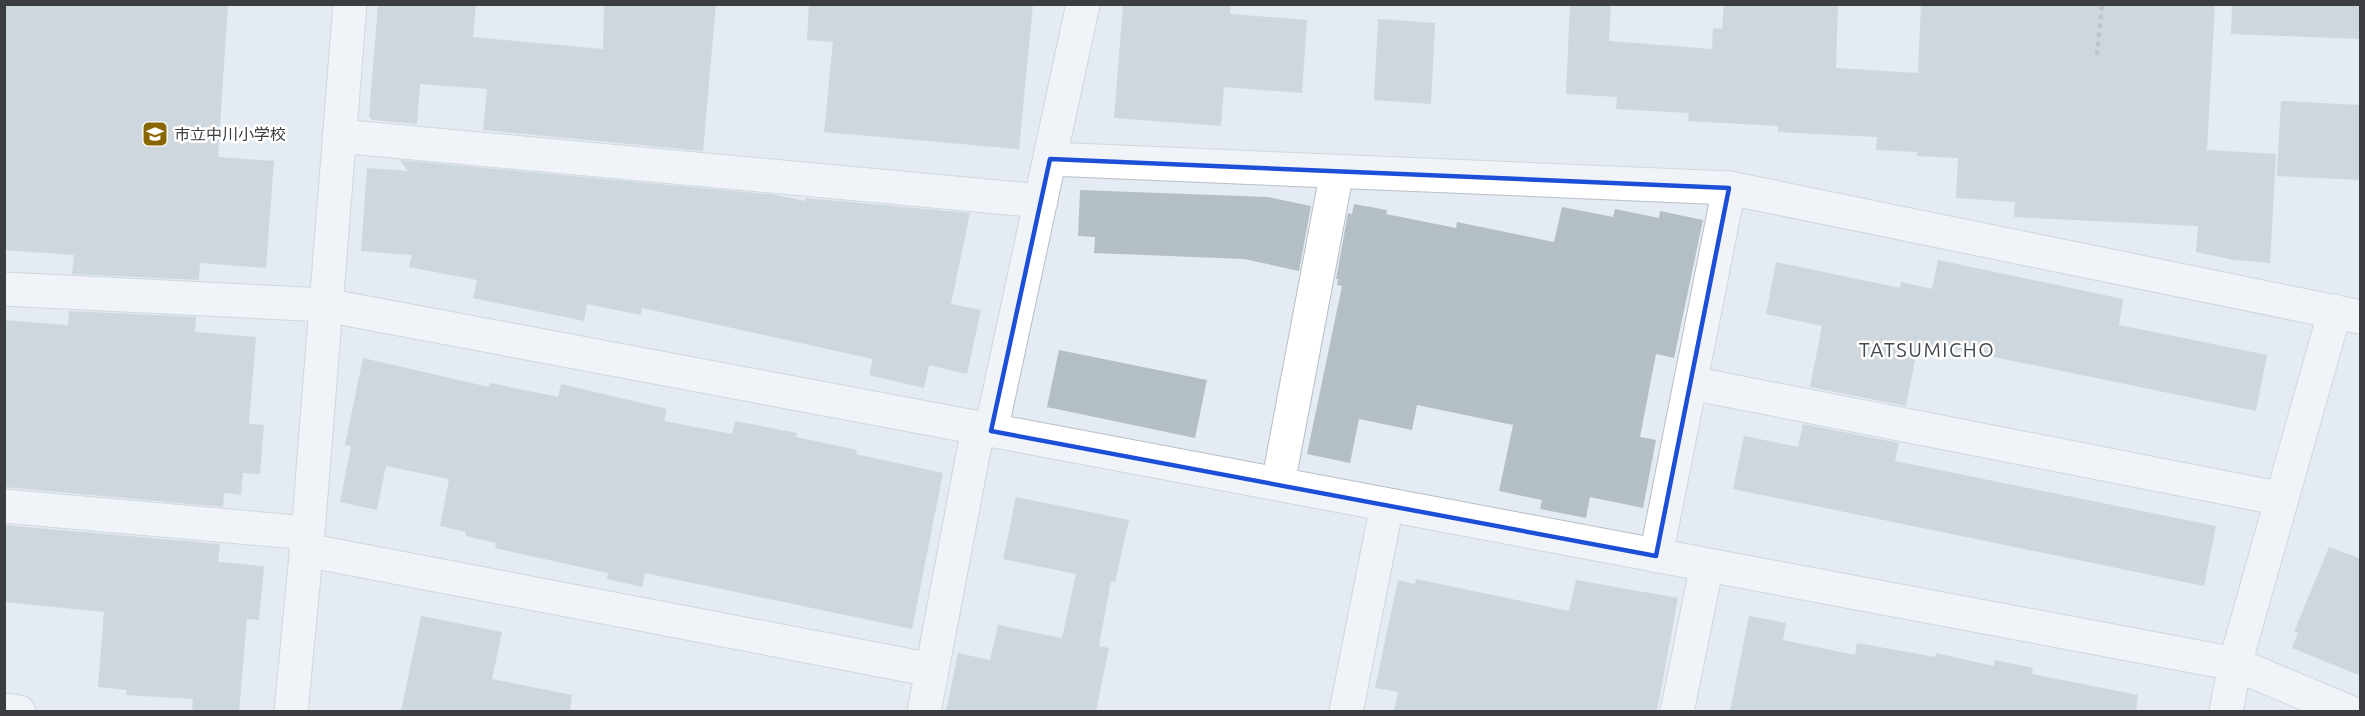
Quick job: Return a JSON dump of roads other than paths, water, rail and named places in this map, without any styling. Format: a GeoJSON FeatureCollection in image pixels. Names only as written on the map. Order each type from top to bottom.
{"type":"FeatureCollection","features":[{"type":"Feature","properties":{"kind":"street"},"geometry":{"type":"LineString","coordinates":[[291,711],[307,541],[350,4]]}},
{"type":"Feature","properties":{"kind":"street"},"geometry":{"type":"LineString","coordinates":[[924,711],[985,429],[1041,201],[1083,4]]}},
{"type":"Feature","properties":{"kind":"street"},"geometry":{"type":"LineString","coordinates":[[339,136],[1041,201]]}},
{"type":"Feature","properties":{"kind":"street"},"geometry":{"type":"LineString","coordinates":[[1050,159],[1729,188],[2353,310],[2282,499],[2235,664],[2226,711]]}},
{"type":"Feature","properties":{"kind":"street"},"geometry":{"type":"LineString","coordinates":[[1278,484],[1336,171]]}},
{"type":"Feature","properties":{"kind":"street"},"geometry":{"type":"LineString","coordinates":[[1656,556],[1729,188]]}},
{"type":"Feature","properties":{"kind":"street"},"geometry":{"type":"LineString","coordinates":[[4,290],[325,305],[2235,664],[2349,711]]}},
{"type":"Feature","properties":{"kind":"street"},"geometry":{"type":"LineString","coordinates":[[1691,382],[2282,499]]}},
{"type":"Feature","properties":{"kind":"street"},"geometry":{"type":"LineString","coordinates":[[1346,711],[1387,505]]}},
{"type":"Feature","properties":{"kind":"street"},"geometry":{"type":"LineString","coordinates":[[4,506],[307,541],[932,670]]}},
{"type":"Feature","properties":{"kind":"street"},"geometry":{"type":"LineString","coordinates":[[1677,711],[1707,565]]}},
{"type":"Feature","properties":{"kind":"street"},"geometry":{"type":"LineString","coordinates":[[4,710],[19,711]]}},
{"type":"Feature","properties":{"kind":"place","name":"市立中川小学校"},"geometry":{"type":"Point","coordinates":[155,134]}},
{"type":"Feature","properties":{"kind":"district","name":"TATSUMICHO"},"geometry":{"type":"Point","coordinates":[1927,349]}}]}
